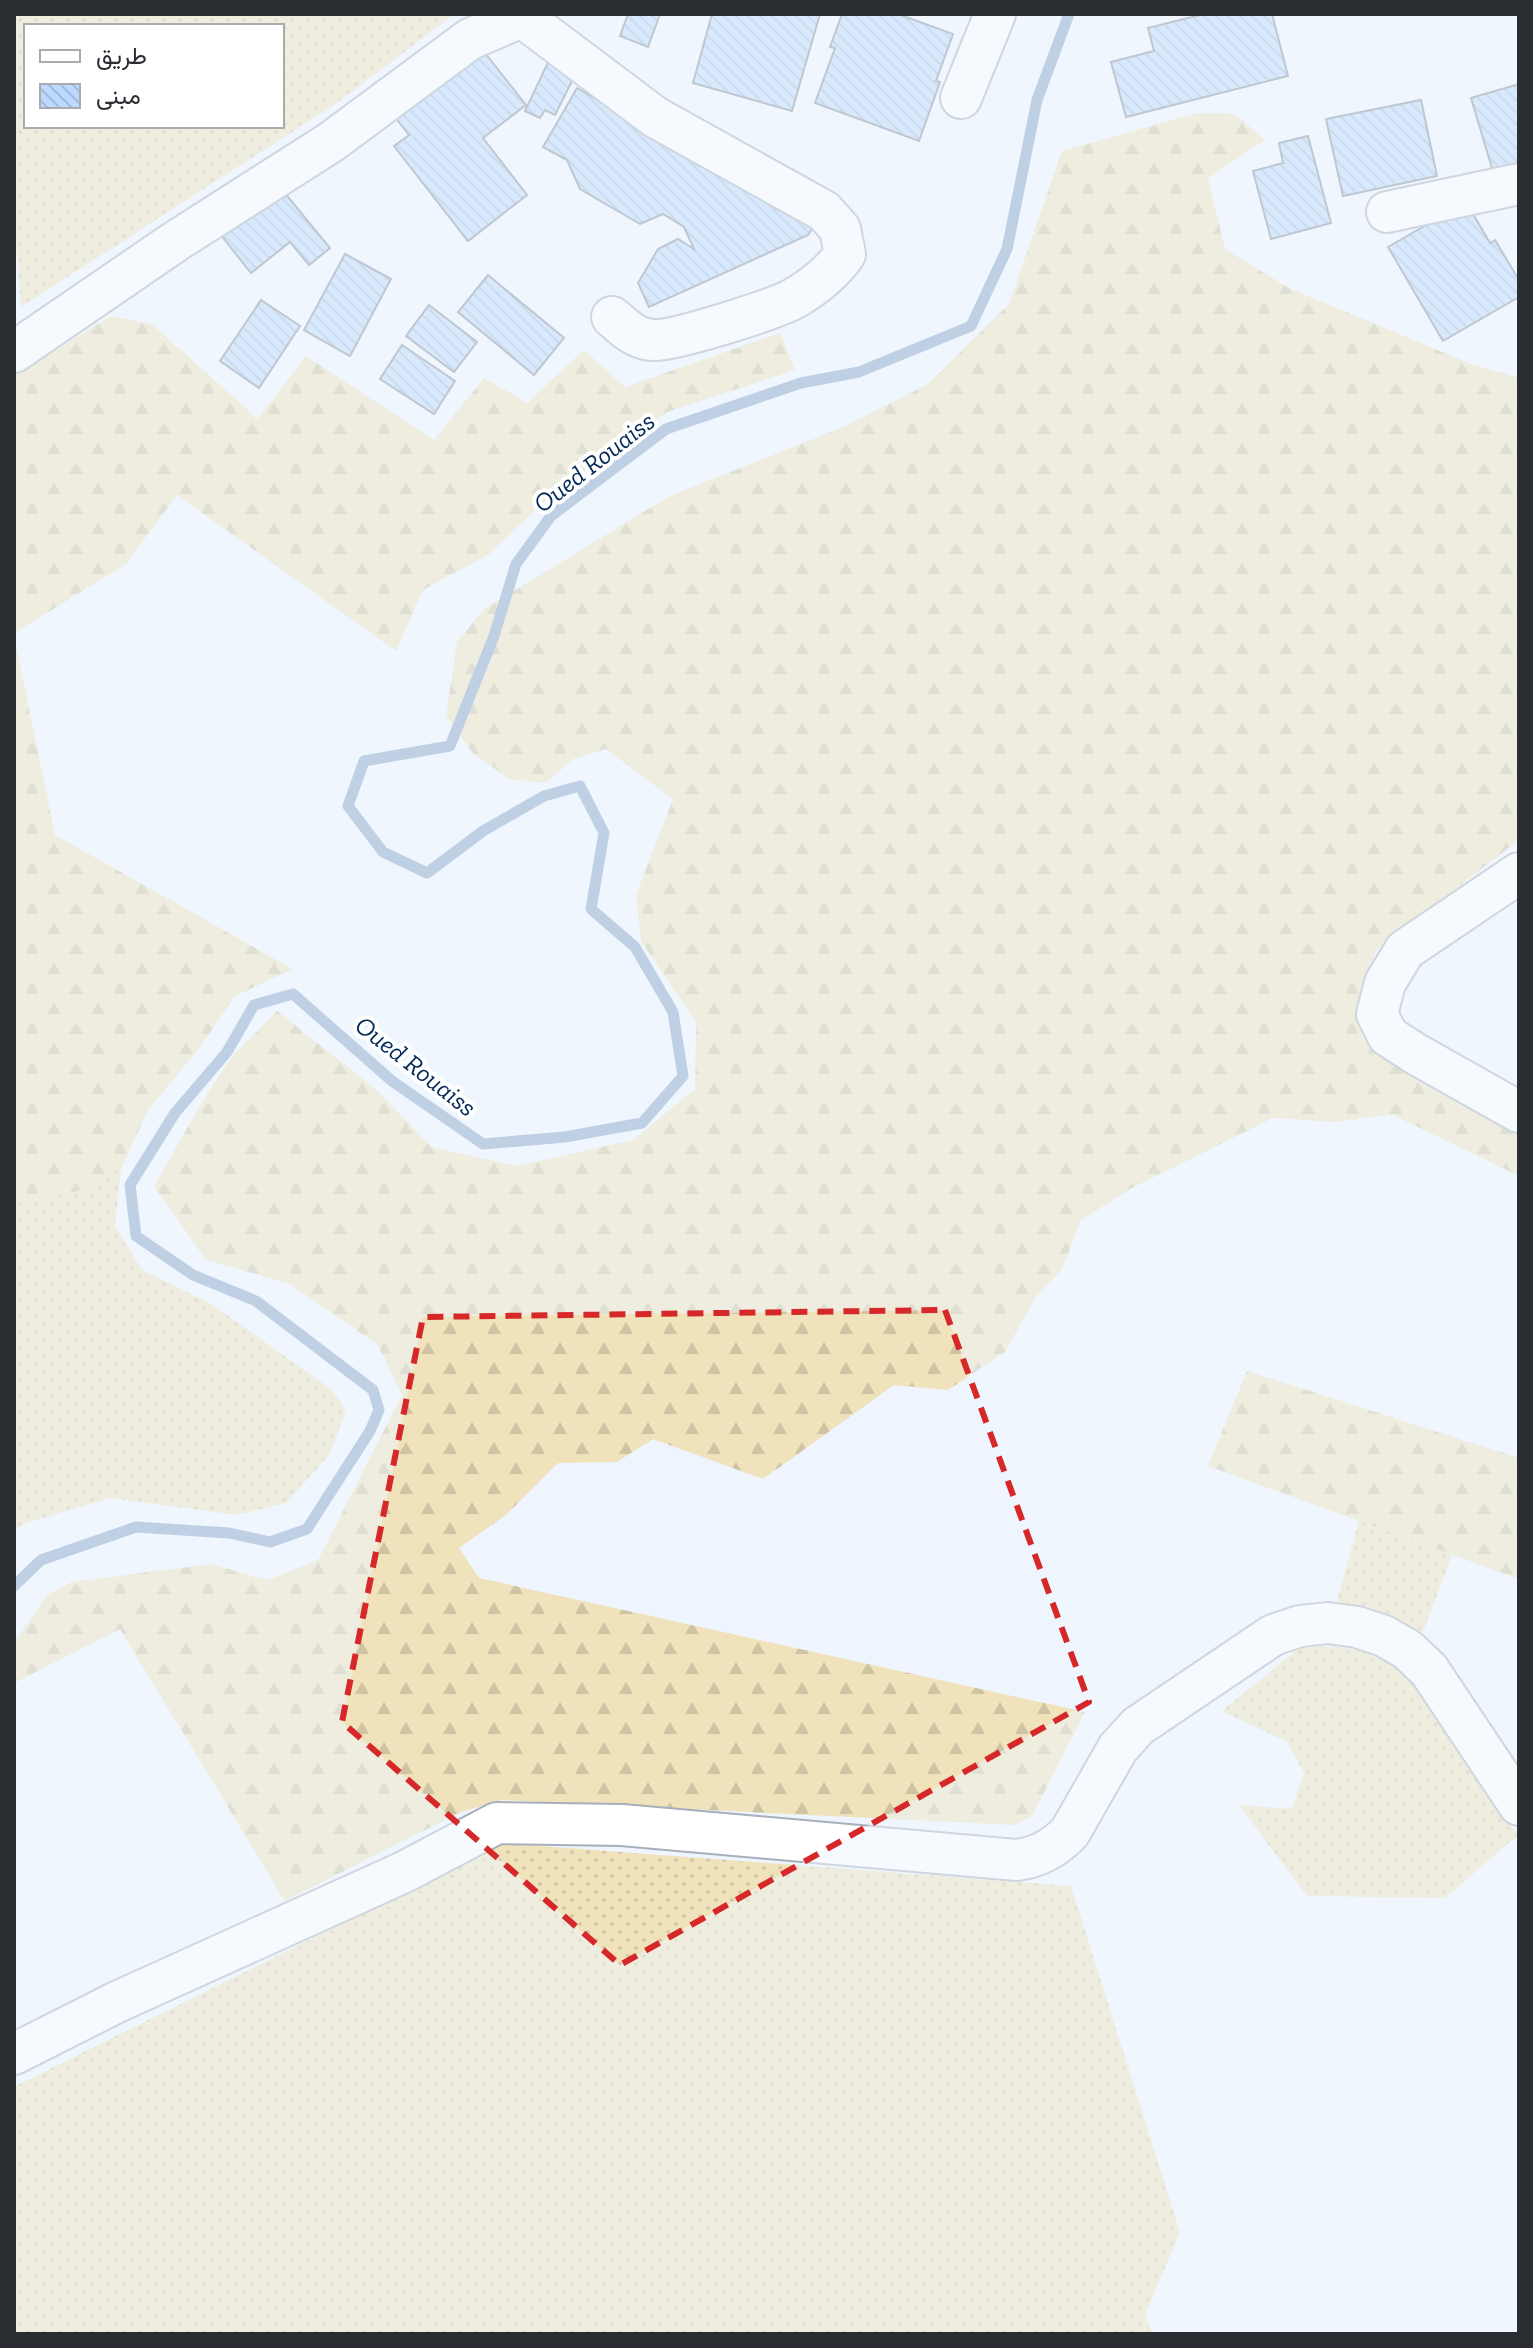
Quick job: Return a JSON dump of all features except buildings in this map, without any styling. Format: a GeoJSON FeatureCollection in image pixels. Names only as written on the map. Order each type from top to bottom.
{"type":"FeatureCollection","features":[{"type":"Feature","properties":{"kind":"street"},"geometry":{"type":"LineString","coordinates":[[14,352],[176,241],[331,142],[470,39],[525,16],[655,117],[824,211],[840,229],[845,254],[832,272],[793,299],[681,337],[654,340],[634,336],[612,317]]}},
{"type":"Feature","properties":{"kind":"street"},"geometry":{"type":"LineString","coordinates":[[961,98],[989,16]]}},
{"type":"Feature","properties":{"kind":"street"},"geometry":{"type":"LineString","coordinates":[[1387,212],[1519,184]]}},
{"type":"Feature","properties":{"kind":"street"},"geometry":{"type":"LineString","coordinates":[[1519,873],[1405,950],[1385,983],[1377,1014],[1388,1036],[1519,1112]]}},
{"type":"Feature","properties":{"kind":"street"},"geometry":{"type":"LineString","coordinates":[[14,2054],[117,2002],[404,1872],[497,1823],[622,1825],[1017,1860],[1046,1852],[1070,1832],[1118,1748],[1138,1726],[1273,1635],[1300,1626],[1328,1623],[1357,1627],[1384,1636],[1408,1650],[1429,1670],[1519,1805]]}},
{"type":"Feature","properties":{"kind":"highlighted area"},"geometry":{"type":"Polygon","coordinates":[[[945,1310],[1089,1702],[620,1965],[342,1722],[423,1317],[945,1310]]]}},
{"type":"Feature","properties":{"kind":"green space"},"geometry":{"type":"Polygon","coordinates":[[[14,14],[455,14],[337,103],[21,307],[14,215],[14,14]]]}},
{"type":"Feature","properties":{"kind":"green space"},"geometry":{"type":"Polygon","coordinates":[[[1197,113],[1235,114],[1265,140],[1208,178],[1225,249],[1289,288],[1471,364],[1519,378],[1519,840],[1375,951],[1361,1037],[1519,1123],[1519,1176],[1391,1114],[1336,1122],[1273,1118],[1132,1188],[1081,1220],[1062,1269],[1035,1298],[1005,1352],[948,1390],[894,1385],[763,1479],[653,1439],[617,1462],[558,1463],[506,1515],[459,1548],[479,1578],[1085,1712],[1032,1816],[1015,1825],[502,1800],[461,1812],[285,1901],[120,1629],[14,1683],[14,1643],[47,1595],[72,1582],[211,1564],[268,1580],[318,1560],[402,1395],[378,1345],[288,1283],[206,1260],[154,1186],[231,1058],[277,1011],[379,1092],[431,1147],[517,1166],[633,1140],[695,1089],[696,1022],[641,941],[636,895],[673,799],[606,749],[573,759],[546,783],[509,779],[472,752],[446,716],[457,642],[484,609],[670,496],[846,426],[928,384],[1009,304],[1062,151],[1197,113]]]}},
{"type":"Feature","properties":{"kind":"green space"},"geometry":{"type":"Polygon","coordinates":[[[111,316],[152,324],[258,419],[306,356],[434,440],[484,378],[527,403],[584,350],[625,387],[780,333],[795,370],[667,412],[548,498],[488,555],[423,590],[396,651],[177,495],[125,565],[14,633],[14,376],[111,316]]]}},
{"type":"Feature","properties":{"kind":"green space"},"geometry":{"type":"Polygon","coordinates":[[[14,635],[55,835],[293,969],[235,996],[198,1050],[148,1110],[121,1169],[79,1191],[14,1204],[14,635]]]}},
{"type":"Feature","properties":{"kind":"green space"},"geometry":{"type":"Polygon","coordinates":[[[121,1169],[115,1226],[142,1270],[210,1303],[332,1390],[346,1411],[330,1454],[286,1503],[237,1515],[110,1498],[23,1524],[14,1532],[14,1204],[79,1191],[121,1169]]]}},
{"type":"Feature","properties":{"kind":"green space"},"geometry":{"type":"Polygon","coordinates":[[[1247,1371],[1519,1458],[1519,1579],[1208,1466],[1247,1371]]]}},
{"type":"Feature","properties":{"kind":"green space"},"geometry":{"type":"Polygon","coordinates":[[[1359,1521],[1452,1555],[1423,1632],[1337,1601],[1359,1521]]]}},
{"type":"Feature","properties":{"kind":"green space"},"geometry":{"type":"Polygon","coordinates":[[[1304,1644],[1382,1652],[1410,1671],[1518,1835],[1445,1898],[1307,1896],[1239,1805],[1292,1809],[1304,1773],[1287,1742],[1222,1711],[1304,1644]]]}},
{"type":"Feature","properties":{"kind":"green space"},"geometry":{"type":"Polygon","coordinates":[[[503,1843],[1071,1886],[1180,2232],[1145,2315],[1153,2334],[14,2334],[14,2087],[503,1843]]]}},
{"type":"Feature","properties":{"kind":"waterway","name":"Oued Rouaiss"},"geometry":{"type":"LineString","coordinates":[[14,1586],[41,1560],[136,1527],[229,1533],[270,1542],[307,1529],[370,1431],[379,1410],[373,1390],[256,1301],[193,1275],[136,1236],[130,1185],[175,1113],[227,1052],[254,1005],[293,994],[392,1081],[483,1144],[565,1137],[642,1123],[683,1076],[673,1012],[635,947],[591,909],[604,833],[580,786],[544,796],[483,831],[427,873],[383,852],[348,806],[364,761],[450,746],[494,636],[516,564],[551,516],[666,429],[801,383],[859,372],[971,326],[1007,249],[1037,100],[1069,14]]}}]}
